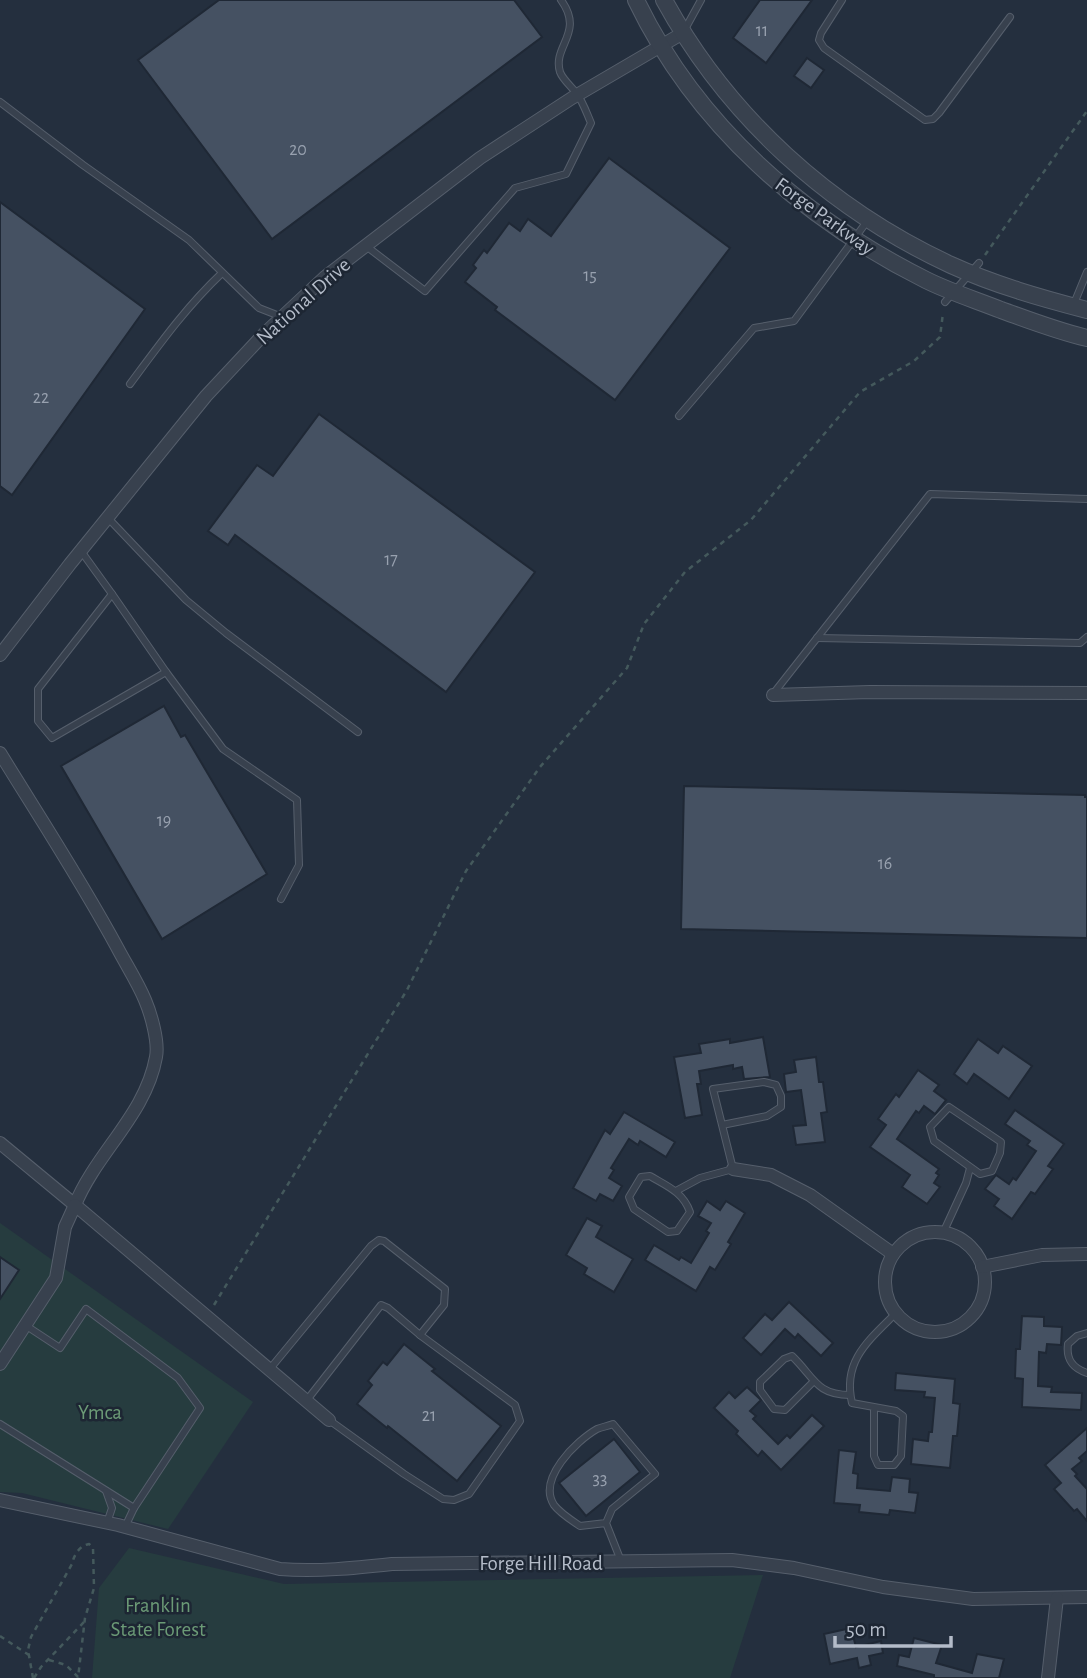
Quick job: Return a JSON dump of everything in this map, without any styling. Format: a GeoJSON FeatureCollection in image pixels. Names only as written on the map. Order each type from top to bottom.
{"type":"FeatureCollection","features":[{"type":"Feature","properties":{"kind":"street","name":"Forge Parkway"},"geometry":{"type":"LineString","coordinates":[[636,0],[662,46],[694,93],[742,150],[785,190],[854,239],[929,282],[949,297],[1087,338]]}},
{"type":"Feature","properties":{"kind":"street","name":"Forge Parkway"},"geometry":{"type":"LineString","coordinates":[[664,0],[710,74],[747,118],[786,157],[829,191],[869,218],[951,265],[975,268],[1029,294],[1080,308]]}},
{"type":"Feature","properties":{"kind":"street","name":"National Drive"},"geometry":{"type":"LineString","coordinates":[[2,647],[206,396],[282,317],[325,277],[480,158],[578,95],[683,33]]}},
{"type":"Feature","properties":{"kind":"street"},"geometry":{"type":"LineString","coordinates":[[773,695],[870,692],[1087,694]]}},
{"type":"Feature","properties":{"kind":"street"},"geometry":{"type":"LineString","coordinates":[[0,753],[102,918],[145,1001],[156,1036],[157,1055],[149,1083],[131,1116],[82,1187],[65,1227],[56,1278],[0,1364]]}},
{"type":"Feature","properties":{"kind":"street"},"geometry":{"type":"LineString","coordinates":[[0,1143],[328,1420]]}},
{"type":"Feature","properties":{"kind":"street"},"geometry":{"type":"LineString","coordinates":[[733,1169],[771,1175],[810,1195],[893,1254]]}},
{"type":"Feature","properties":{"kind":"street"},"geometry":{"type":"LineString","coordinates":[[943,1233],[967,1244],[982,1266],[985,1282],[983,1297],[976,1311],[958,1326],[936,1333],[921,1331],[907,1324],[895,1313],[888,1300],[885,1284],[887,1269],[893,1254],[902,1244],[915,1236],[943,1233]]}},
{"type":"Feature","properties":{"kind":"street"},"geometry":{"type":"LineString","coordinates":[[982,1266],[1042,1255],[1087,1254]]}},
{"type":"Feature","properties":{"kind":"street","name":"Forge Hill Road"},"geometry":{"type":"LineString","coordinates":[[0,1500],[125,1527],[280,1569],[301,1571],[354,1569],[392,1563],[733,1560],[794,1568],[883,1587],[973,1599],[1087,1597]]}},
{"type":"Feature","properties":{"kind":"street"},"geometry":{"type":"LineString","coordinates":[[1048,1678],[1057,1598]]}},
{"type":"Feature","properties":{"kind":"lane"},"geometry":{"type":"LineString","coordinates":[[366,246],[425,291],[515,188],[566,174],[591,123],[578,95],[560,74],[559,56],[568,40],[570,19],[561,0]]}},
{"type":"Feature","properties":{"kind":"lane"},"geometry":{"type":"LineString","coordinates":[[683,33],[701,0]]}},
{"type":"Feature","properties":{"kind":"lane"},"geometry":{"type":"LineString","coordinates":[[842,0],[821,33],[819,40],[824,48],[925,120],[933,119],[939,113],[1010,17]]}},
{"type":"Feature","properties":{"kind":"lane"},"geometry":{"type":"LineString","coordinates":[[0,102],[189,240],[259,308],[282,317]]}},
{"type":"Feature","properties":{"kind":"lane"},"geometry":{"type":"LineString","coordinates":[[679,416],[754,328],[794,321],[869,218]]}},
{"type":"Feature","properties":{"kind":"lane"},"geometry":{"type":"LineString","coordinates":[[949,297],[975,268]]}},
{"type":"Feature","properties":{"kind":"lane"},"geometry":{"type":"LineString","coordinates":[[1080,308],[1087,272]]}},
{"type":"Feature","properties":{"kind":"lane"},"geometry":{"type":"LineString","coordinates":[[130,384],[180,317],[222,273]]}},
{"type":"Feature","properties":{"kind":"lane"},"geometry":{"type":"LineString","coordinates":[[773,695],[930,494],[1087,499]]}},
{"type":"Feature","properties":{"kind":"lane"},"geometry":{"type":"LineString","coordinates":[[108,518],[186,600],[358,732]]}},
{"type":"Feature","properties":{"kind":"lane"},"geometry":{"type":"LineString","coordinates":[[80,551],[223,749],[297,800],[299,865],[281,900]]}},
{"type":"Feature","properties":{"kind":"lane"},"geometry":{"type":"LineString","coordinates":[[112,593],[38,688],[38,721],[52,738],[166,672]]}},
{"type":"Feature","properties":{"kind":"lane"},"geometry":{"type":"LineString","coordinates":[[817,638],[1080,643],[1087,637]]}},
{"type":"Feature","properties":{"kind":"lane"},"geometry":{"type":"LineString","coordinates":[[676,1191],[700,1178],[733,1169],[722,1125],[713,1089],[764,1082],[776,1085],[781,1096],[781,1107],[774,1113],[722,1125]]}},
{"type":"Feature","properties":{"kind":"lane"},"geometry":{"type":"LineString","coordinates":[[949,1107],[1001,1142],[1000,1153],[992,1171],[980,1174],[970,1168],[934,1141],[930,1127],[949,1107]]}},
{"type":"Feature","properties":{"kind":"lane"},"geometry":{"type":"LineString","coordinates":[[943,1233],[970,1168]]}},
{"type":"Feature","properties":{"kind":"lane"},"geometry":{"type":"LineString","coordinates":[[650,1176],[676,1191],[686,1200],[691,1212],[677,1231],[668,1233],[634,1209],[629,1197],[641,1177],[650,1176]]}},
{"type":"Feature","properties":{"kind":"lane"},"geometry":{"type":"LineString","coordinates":[[269,1370],[371,1246],[379,1240],[384,1241],[445,1289],[444,1305],[420,1335]]}},
{"type":"Feature","properties":{"kind":"lane"},"geometry":{"type":"LineString","coordinates":[[307,1400],[381,1305],[515,1405],[520,1421],[469,1494],[454,1500],[443,1499],[328,1420]]}},
{"type":"Feature","properties":{"kind":"lane"},"geometry":{"type":"LineString","coordinates":[[25,1325],[60,1348],[86,1309],[178,1378],[200,1408],[134,1508],[125,1527]]}},
{"type":"Feature","properties":{"kind":"lane"},"geometry":{"type":"LineString","coordinates":[[874,1408],[874,1456],[878,1465],[894,1465],[901,1456],[903,1416],[896,1411],[852,1403],[850,1395],[853,1364],[860,1349],[895,1313]]}},
{"type":"Feature","properties":{"kind":"lane"},"geometry":{"type":"LineString","coordinates":[[1087,1333],[1076,1336],[1069,1343],[1067,1353],[1071,1364],[1087,1373]]}},
{"type":"Feature","properties":{"kind":"lane"},"geometry":{"type":"LineString","coordinates":[[814,1381],[785,1410],[774,1409],[760,1390],[760,1382],[784,1359],[792,1356],[814,1381],[833,1395],[850,1395]]}},
{"type":"Feature","properties":{"kind":"lane"},"geometry":{"type":"LineString","coordinates":[[0,1424],[134,1508]]}},
{"type":"Feature","properties":{"kind":"lane"},"geometry":{"type":"LineString","coordinates":[[606,1523],[580,1527],[554,1504],[550,1491],[551,1478],[572,1449],[597,1429],[613,1424],[655,1474],[612,1509],[606,1523],[622,1562]]}},
{"type":"Feature","properties":{"kind":"lane"},"geometry":{"type":"LineString","coordinates":[[105,1490],[112,1504],[107,1523]]}},
{"type":"Feature","properties":{"kind":"path"},"geometry":{"type":"LineString","coordinates":[[975,268],[1087,111]]}},
{"type":"Feature","properties":{"kind":"path"},"geometry":{"type":"LineString","coordinates":[[207,1317],[407,990],[466,871],[540,767],[626,667],[644,624],[685,572],[751,520],[860,392],[914,362],[940,337],[949,297]]}},
{"type":"Feature","properties":{"kind":"path"},"geometry":{"type":"LineString","coordinates":[[34,1678],[28,1645],[33,1632],[72,1564],[74,1555],[83,1545],[89,1544],[93,1548],[95,1580],[85,1621],[78,1677]]}},
{"type":"Feature","properties":{"kind":"path"},"geometry":{"type":"LineString","coordinates":[[34,1678],[47,1660],[85,1621]]}},
{"type":"Feature","properties":{"kind":"path"},"geometry":{"type":"LineString","coordinates":[[0,1636],[29,1655]]}},
{"type":"Feature","properties":{"kind":"path"},"geometry":{"type":"LineString","coordinates":[[47,1660],[66,1665],[78,1677]]}},
{"type":"Feature","properties":{"kind":"green space","name":"Ymca"},"geometry":{"type":"Polygon","coordinates":[[[0,1223],[253,1402],[168,1529],[22,1493],[0,1492],[0,1223]]]}},
{"type":"Feature","properties":{"kind":"green space","name":"Franklin State Forest"},"geometry":{"type":"Polygon","coordinates":[[[129,1548],[284,1584],[763,1575],[730,1678],[92,1678],[99,1588],[129,1548]]]}},
{"type":"Feature","properties":{"kind":"building"},"geometry":{"type":"Polygon","coordinates":[[[219,0],[514,0],[542,37],[272,239],[138,60],[219,0]]]}},
{"type":"Feature","properties":{"kind":"building"},"geometry":{"type":"Polygon","coordinates":[[[760,0],[812,0],[766,63],[733,38],[760,0]]]}},
{"type":"Feature","properties":{"kind":"building"},"geometry":{"type":"Polygon","coordinates":[[[807,58],[824,70],[811,88],[794,76],[807,58]]]}},
{"type":"Feature","properties":{"kind":"building"},"geometry":{"type":"Polygon","coordinates":[[[609,158],[730,248],[615,400],[495,310],[497,307],[465,282],[476,268],[473,265],[484,250],[487,253],[509,223],[520,231],[528,219],[551,236],[609,158]]]}},
{"type":"Feature","properties":{"kind":"building"},"geometry":{"type":"Polygon","coordinates":[[[0,202],[145,309],[12,495],[0,486],[0,202]]]}},
{"type":"Feature","properties":{"kind":"building"},"geometry":{"type":"Polygon","coordinates":[[[319,414],[535,572],[446,692],[235,535],[228,545],[208,531],[257,465],[273,476],[319,414]]]}},
{"type":"Feature","properties":{"kind":"building"},"geometry":{"type":"Polygon","coordinates":[[[164,706],[181,737],[185,735],[267,874],[162,939],[61,766],[164,706]]]}},
{"type":"Feature","properties":{"kind":"building"},"geometry":{"type":"Polygon","coordinates":[[[684,786],[1085,795],[1087,938],[681,929],[684,786]]]}},
{"type":"Feature","properties":{"kind":"building"},"geometry":{"type":"Polygon","coordinates":[[[763,1037],[770,1077],[744,1079],[742,1067],[733,1069],[733,1065],[699,1071],[701,1084],[697,1084],[702,1115],[685,1118],[674,1057],[701,1053],[699,1044],[730,1039],[730,1043],[763,1037]]]}},
{"type":"Feature","properties":{"kind":"building"},"geometry":{"type":"Polygon","coordinates":[[[978,1039],[998,1053],[1003,1046],[1032,1066],[1009,1099],[974,1074],[967,1084],[954,1074],[978,1039]]]}},
{"type":"Feature","properties":{"kind":"building"},"geometry":{"type":"Polygon","coordinates":[[[816,1057],[827,1112],[821,1113],[825,1142],[796,1145],[793,1126],[806,1125],[801,1090],[786,1092],[784,1074],[796,1072],[794,1060],[816,1057]]]}},
{"type":"Feature","properties":{"kind":"building"},"geometry":{"type":"Polygon","coordinates":[[[918,1070],[939,1085],[934,1091],[946,1100],[935,1114],[924,1106],[919,1113],[916,1111],[897,1139],[939,1169],[934,1183],[940,1187],[927,1204],[902,1187],[910,1175],[870,1147],[886,1125],[878,1119],[896,1094],[899,1097],[918,1070]]]}},
{"type":"Feature","properties":{"kind":"building"},"geometry":{"type":"Polygon","coordinates":[[[1015,1110],[1064,1144],[1048,1166],[1053,1169],[1035,1194],[1031,1192],[1012,1219],[994,1206],[999,1199],[985,1189],[996,1175],[1009,1184],[1013,1178],[1016,1180],[1036,1151],[1027,1145],[1030,1141],[1005,1124],[1015,1110]]]}},
{"type":"Feature","properties":{"kind":"building"},"geometry":{"type":"Polygon","coordinates":[[[624,1112],[675,1142],[666,1157],[640,1141],[638,1145],[629,1139],[611,1168],[614,1170],[609,1178],[622,1186],[613,1201],[600,1194],[596,1201],[573,1188],[605,1130],[610,1134],[624,1112]]]}},
{"type":"Feature","properties":{"kind":"building"},"geometry":{"type":"Polygon","coordinates":[[[707,1201],[720,1210],[726,1201],[745,1213],[715,1270],[710,1267],[696,1291],[645,1260],[654,1245],[679,1260],[681,1257],[691,1263],[709,1233],[706,1231],[711,1223],[698,1216],[707,1201]]]}},
{"type":"Feature","properties":{"kind":"building"},"geometry":{"type":"Polygon","coordinates":[[[587,1218],[602,1226],[596,1237],[633,1259],[614,1292],[584,1274],[587,1268],[566,1255],[587,1218]]]}},
{"type":"Feature","properties":{"kind":"building"},"geometry":{"type":"Polygon","coordinates":[[[0,1257],[19,1270],[0,1299],[0,1257]]]}},
{"type":"Feature","properties":{"kind":"building"},"geometry":{"type":"Polygon","coordinates":[[[789,1302],[833,1343],[821,1356],[798,1334],[795,1338],[785,1329],[761,1355],[743,1338],[765,1314],[772,1320],[789,1302]]]}},
{"type":"Feature","properties":{"kind":"building"},"geometry":{"type":"Polygon","coordinates":[[[1022,1316],[1044,1317],[1044,1326],[1062,1327],[1061,1345],[1047,1344],[1046,1353],[1039,1352],[1038,1386],[1052,1387],[1051,1392],[1082,1393],[1081,1410],[1022,1407],[1023,1379],[1015,1378],[1016,1349],[1020,1349],[1022,1316]]]}},
{"type":"Feature","properties":{"kind":"building"},"geometry":{"type":"Polygon","coordinates":[[[404,1344],[435,1369],[432,1371],[501,1426],[457,1481],[357,1404],[372,1385],[368,1381],[383,1362],[387,1365],[404,1344]]]}},
{"type":"Feature","properties":{"kind":"building"},"geometry":{"type":"Polygon","coordinates":[[[896,1373],[955,1379],[953,1403],[960,1404],[950,1468],[911,1464],[913,1439],[928,1441],[929,1432],[932,1432],[935,1398],[924,1397],[925,1392],[895,1390],[896,1373]]]}},
{"type":"Feature","properties":{"kind":"building"},"geometry":{"type":"Polygon","coordinates":[[[747,1387],[761,1400],[750,1411],[756,1416],[753,1419],[778,1444],[787,1435],[790,1438],[812,1415],[824,1426],[781,1470],[762,1451],[758,1456],[736,1434],[738,1431],[714,1408],[729,1392],[735,1398],[747,1387]]]}},
{"type":"Feature","properties":{"kind":"building"},"geometry":{"type":"Polygon","coordinates":[[[1087,1428],[1087,1451],[1079,1458],[1082,1461],[1072,1469],[1087,1489],[1087,1521],[1054,1489],[1061,1483],[1045,1465],[1087,1428]]]}},
{"type":"Feature","properties":{"kind":"building"},"geometry":{"type":"Polygon","coordinates":[[[614,1439],[640,1472],[586,1516],[559,1483],[614,1439]]]}},
{"type":"Feature","properties":{"kind":"building"},"geometry":{"type":"Polygon","coordinates":[[[839,1450],[856,1452],[853,1473],[858,1474],[857,1488],[890,1491],[892,1477],[910,1479],[909,1492],[918,1493],[915,1513],[890,1510],[889,1515],[859,1512],[860,1505],[834,1503],[839,1450]]]}},
{"type":"Feature","properties":{"kind":"building"},"geometry":{"type":"Polygon","coordinates":[[[851,1628],[856,1647],[881,1641],[883,1653],[869,1656],[871,1665],[859,1668],[857,1658],[830,1664],[824,1634],[851,1628]]]}},
{"type":"Feature","properties":{"kind":"building"},"geometry":{"type":"Polygon","coordinates":[[[914,1638],[942,1645],[936,1663],[972,1673],[977,1654],[1004,1659],[999,1678],[934,1678],[934,1675],[897,1666],[899,1655],[909,1657],[914,1638]]]}}]}
